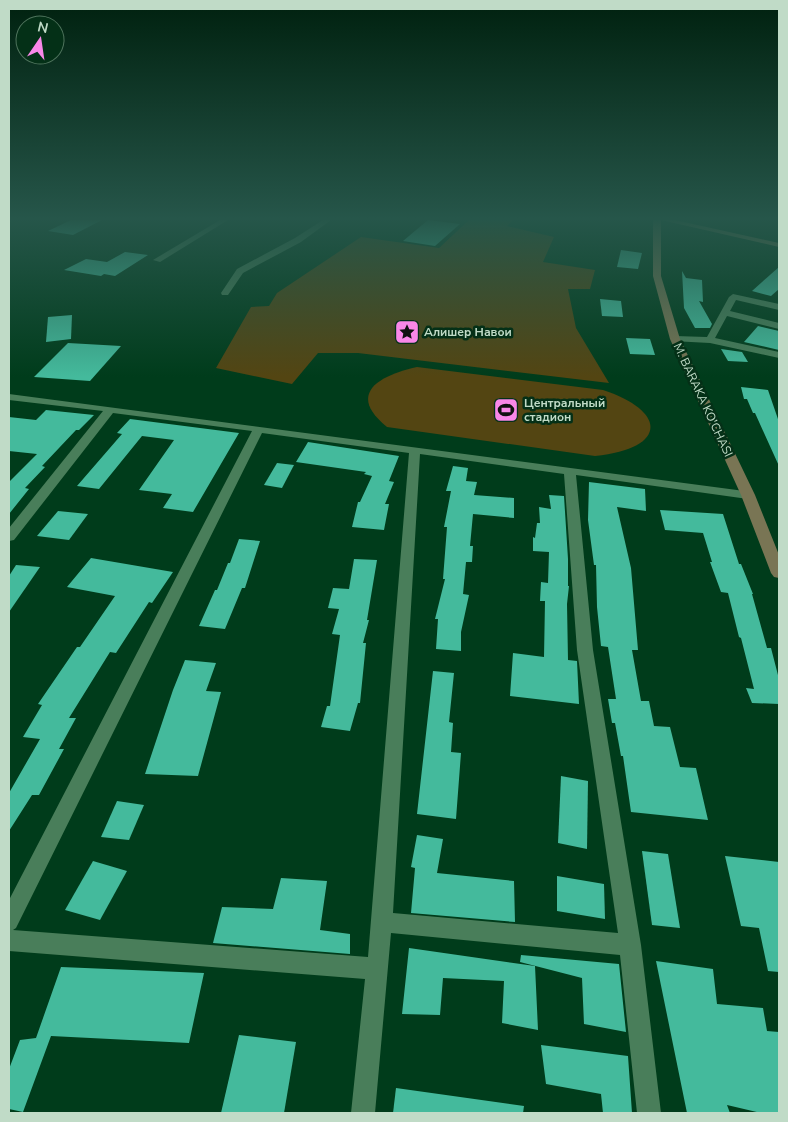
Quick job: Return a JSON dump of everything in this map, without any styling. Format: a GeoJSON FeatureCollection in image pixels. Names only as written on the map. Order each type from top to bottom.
{"type":"FeatureCollection","features":[{"type":"Feature","properties":{"kind":"street"},"geometry":{"type":"LineString","coordinates":[[225,293],[239,272]]}},
{"type":"Feature","properties":{"kind":"street","name":"M. BARAKA KO'CHASI"},"geometry":{"type":"LineString","coordinates":[[657,272],[674,339],[748,495],[779,573]]}},
{"type":"Feature","properties":{"kind":"street"},"geometry":{"type":"LineString","coordinates":[[710,340],[727,306],[735,297],[779,307]]}},
{"type":"Feature","properties":{"kind":"street"},"geometry":{"type":"LineString","coordinates":[[724,314],[779,326]]}},
{"type":"Feature","properties":{"kind":"street"},"geometry":{"type":"LineString","coordinates":[[674,339],[710,340],[779,355]]}},
{"type":"Feature","properties":{"kind":"street"},"geometry":{"type":"LineString","coordinates":[[9,397],[748,495]]}},
{"type":"Feature","properties":{"kind":"street"},"geometry":{"type":"LineString","coordinates":[[9,537],[110,409]]}},
{"type":"Feature","properties":{"kind":"street"},"geometry":{"type":"LineString","coordinates":[[9,921],[258,430]]}},
{"type":"Feature","properties":{"kind":"street"},"geometry":{"type":"LineString","coordinates":[[362,1113],[382,922],[415,450]]}},
{"type":"Feature","properties":{"kind":"street"},"geometry":{"type":"LineString","coordinates":[[570,471],[585,650],[630,945],[649,1113]]}},
{"type":"Feature","properties":{"kind":"street"},"geometry":{"type":"LineString","coordinates":[[382,922],[630,945]]}},
{"type":"Feature","properties":{"kind":"street"},"geometry":{"type":"LineString","coordinates":[[9,940],[378,969]]}},
{"type":"Feature","properties":{"kind":"shaded area"},"geometry":{"type":"Polygon","coordinates":[[[308,272],[594,272],[590,289],[568,289],[576,328],[609,383],[358,353],[318,353],[292,384],[216,368],[251,307],[269,306],[277,293],[308,272]]]}},
{"type":"Feature","properties":{"kind":"shaded area","name":"Центральный стадион"},"geometry":{"type":"Polygon","coordinates":[[[417,367],[603,390],[625,399],[640,409],[648,419],[650,429],[646,438],[635,446],[618,452],[595,456],[387,427],[375,415],[369,404],[369,395],[373,387],[391,375],[417,367]]]}},
{"type":"Feature","properties":{"kind":"building"},"geometry":{"type":"Polygon","coordinates":[[[79,272],[121,272],[115,276],[104,274],[101,276],[79,272]]]}},
{"type":"Feature","properties":{"kind":"building"},"geometry":{"type":"Polygon","coordinates":[[[682,272],[686,278],[702,280],[703,302],[699,301],[712,324],[710,328],[695,328],[684,308],[682,272]]]}},
{"type":"Feature","properties":{"kind":"building"},"geometry":{"type":"Polygon","coordinates":[[[773,272],[779,272],[779,289],[771,296],[752,291],[773,272]]]}},
{"type":"Feature","properties":{"kind":"building"},"geometry":{"type":"Polygon","coordinates":[[[600,299],[621,301],[623,317],[602,316],[600,299]]]}},
{"type":"Feature","properties":{"kind":"building"},"geometry":{"type":"Polygon","coordinates":[[[72,315],[71,339],[46,342],[48,317],[72,315]]]}},
{"type":"Feature","properties":{"kind":"building"},"geometry":{"type":"Polygon","coordinates":[[[758,326],[779,331],[779,350],[744,342],[758,326]]]}},
{"type":"Feature","properties":{"kind":"building"},"geometry":{"type":"Polygon","coordinates":[[[626,338],[650,339],[655,355],[630,354],[626,338]]]}},
{"type":"Feature","properties":{"kind":"building"},"geometry":{"type":"Polygon","coordinates":[[[68,343],[121,346],[90,381],[34,377],[68,343]]]}},
{"type":"Feature","properties":{"kind":"building"},"geometry":{"type":"Polygon","coordinates":[[[721,349],[742,352],[748,362],[728,361],[721,349]]]}},
{"type":"Feature","properties":{"kind":"building"},"geometry":{"type":"Polygon","coordinates":[[[741,387],[768,390],[779,422],[779,466],[755,413],[753,413],[747,399],[744,399],[741,387]]]}},
{"type":"Feature","properties":{"kind":"building"},"geometry":{"type":"Polygon","coordinates":[[[46,410],[94,415],[79,430],[76,430],[42,466],[45,467],[25,488],[29,489],[9,514],[9,482],[37,454],[9,451],[9,417],[36,420],[46,410]]]}},
{"type":"Feature","properties":{"kind":"building"},"geometry":{"type":"Polygon","coordinates":[[[130,419],[239,433],[193,512],[163,508],[172,494],[139,490],[174,440],[142,436],[99,489],[77,486],[122,434],[117,433],[130,419]]]}},
{"type":"Feature","properties":{"kind":"building"},"geometry":{"type":"Polygon","coordinates":[[[308,442],[399,456],[389,481],[394,482],[385,504],[389,504],[384,530],[352,527],[358,502],[360,502],[372,476],[364,474],[366,472],[296,462],[308,442]]]}},
{"type":"Feature","properties":{"kind":"building"},"geometry":{"type":"Polygon","coordinates":[[[277,463],[294,465],[282,488],[264,485],[277,463]]]}},
{"type":"Feature","properties":{"kind":"building"},"geometry":{"type":"Polygon","coordinates":[[[453,466],[468,468],[466,481],[477,482],[474,495],[514,498],[514,518],[473,514],[470,546],[473,546],[472,562],[466,562],[463,594],[469,595],[461,632],[461,651],[436,649],[438,619],[435,619],[445,579],[443,579],[447,527],[444,527],[451,491],[446,491],[453,466]]]}},
{"type":"Feature","properties":{"kind":"building"},"geometry":{"type":"Polygon","coordinates":[[[589,482],[645,489],[646,511],[617,507],[631,568],[638,650],[632,650],[641,701],[649,701],[654,726],[670,727],[680,767],[696,768],[708,820],[631,812],[623,756],[621,756],[615,723],[612,723],[608,699],[616,699],[608,647],[601,646],[597,607],[596,565],[594,565],[588,520],[589,482]]]}},
{"type":"Feature","properties":{"kind":"building"},"geometry":{"type":"Polygon","coordinates":[[[549,495],[564,496],[569,586],[567,604],[568,660],[577,661],[579,704],[510,696],[513,653],[544,657],[545,601],[540,601],[541,582],[548,583],[549,552],[533,551],[533,537],[535,538],[537,523],[540,523],[539,507],[551,509],[549,495]]]}},
{"type":"Feature","properties":{"kind":"building"},"geometry":{"type":"Polygon","coordinates":[[[660,510],[723,514],[739,564],[741,564],[753,594],[767,648],[771,648],[779,679],[779,704],[752,703],[746,688],[754,689],[741,638],[739,637],[728,593],[721,592],[710,562],[712,562],[703,533],[665,530],[660,510]]]}},
{"type":"Feature","properties":{"kind":"building"},"geometry":{"type":"Polygon","coordinates":[[[58,511],[88,514],[69,540],[37,536],[58,511]]]}},
{"type":"Feature","properties":{"kind":"building"},"geometry":{"type":"Polygon","coordinates":[[[239,539],[260,541],[245,588],[242,588],[225,629],[199,626],[228,563],[230,563],[239,539]]]}},
{"type":"Feature","properties":{"kind":"building"},"geometry":{"type":"Polygon","coordinates":[[[91,558],[173,572],[152,603],[149,602],[116,653],[110,652],[69,718],[76,718],[59,749],[64,749],[39,795],[32,795],[9,831],[9,793],[40,739],[23,737],[42,705],[38,704],[115,596],[67,587],[91,558]]]}},
{"type":"Feature","properties":{"kind":"building"},"geometry":{"type":"Polygon","coordinates":[[[354,559],[377,560],[367,620],[369,620],[363,643],[366,643],[360,703],[358,703],[350,731],[321,727],[327,706],[330,706],[340,635],[332,634],[339,609],[328,608],[333,588],[349,589],[354,559]]]}},
{"type":"Feature","properties":{"kind":"building"},"geometry":{"type":"Polygon","coordinates":[[[16,565],[40,567],[9,612],[9,576],[16,565]]]}},
{"type":"Feature","properties":{"kind":"building"},"geometry":{"type":"Polygon","coordinates":[[[185,660],[216,663],[206,691],[221,692],[198,776],[145,774],[173,690],[185,660]]]}},
{"type":"Feature","properties":{"kind":"building"},"geometry":{"type":"Polygon","coordinates":[[[433,671],[454,673],[449,722],[453,723],[451,752],[461,753],[456,819],[417,814],[433,671]]]}},
{"type":"Feature","properties":{"kind":"building"},"geometry":{"type":"Polygon","coordinates":[[[561,776],[588,781],[587,849],[558,843],[561,776]]]}},
{"type":"Feature","properties":{"kind":"building"},"geometry":{"type":"Polygon","coordinates":[[[117,801],[144,805],[129,840],[101,837],[117,801]]]}},
{"type":"Feature","properties":{"kind":"building"},"geometry":{"type":"Polygon","coordinates":[[[417,835],[443,839],[437,873],[514,881],[515,922],[411,913],[415,868],[411,867],[417,835]]]}},
{"type":"Feature","properties":{"kind":"building"},"geometry":{"type":"Polygon","coordinates":[[[642,851],[668,854],[680,928],[652,925],[642,851]]]}},
{"type":"Feature","properties":{"kind":"building"},"geometry":{"type":"Polygon","coordinates":[[[725,856],[779,862],[779,972],[768,971],[759,928],[741,926],[725,856]]]}},
{"type":"Feature","properties":{"kind":"building"},"geometry":{"type":"Polygon","coordinates":[[[93,861],[127,871],[100,920],[65,910],[93,861]]]}},
{"type":"Feature","properties":{"kind":"building"},"geometry":{"type":"Polygon","coordinates":[[[557,876],[604,884],[605,919],[557,911],[557,876]]]}},
{"type":"Feature","properties":{"kind":"building"},"geometry":{"type":"Polygon","coordinates":[[[281,878],[327,881],[320,930],[350,934],[350,954],[213,943],[222,907],[273,909],[281,878]]]}},
{"type":"Feature","properties":{"kind":"building"},"geometry":{"type":"Polygon","coordinates":[[[409,948],[535,966],[538,1030],[502,1023],[504,981],[443,978],[440,1015],[402,1014],[409,948]]]}},
{"type":"Feature","properties":{"kind":"building"},"geometry":{"type":"Polygon","coordinates":[[[521,955],[619,964],[626,1032],[584,1024],[582,978],[520,962],[521,955]]]}},
{"type":"Feature","properties":{"kind":"building"},"geometry":{"type":"Polygon","coordinates":[[[656,961],[713,969],[717,1004],[763,1008],[767,1031],[779,1032],[779,1113],[761,1113],[727,1105],[730,1113],[687,1113],[656,961]]]}},
{"type":"Feature","properties":{"kind":"building"},"geometry":{"type":"Polygon","coordinates":[[[61,967],[204,973],[189,1043],[51,1036],[23,1112],[9,1109],[9,1069],[20,1040],[36,1038],[61,967]]]}},
{"type":"Feature","properties":{"kind":"building"},"geometry":{"type":"Polygon","coordinates":[[[239,1035],[296,1042],[284,1113],[221,1113],[239,1035]]]}},
{"type":"Feature","properties":{"kind":"building"},"geometry":{"type":"Polygon","coordinates":[[[541,1045],[628,1056],[632,1113],[603,1113],[601,1094],[546,1084],[541,1045]]]}},
{"type":"Feature","properties":{"kind":"building"},"geometry":{"type":"Polygon","coordinates":[[[396,1088],[524,1106],[523,1113],[393,1113],[396,1088]]]}},
{"type":"Feature","properties":{"kind":"place","name":"Алишер Навои"},"geometry":{"type":"Point","coordinates":[407,332]}},
{"type":"Feature","properties":{"kind":"place","name":"Центральный стадион"},"geometry":{"type":"Point","coordinates":[506,410]}}]}
